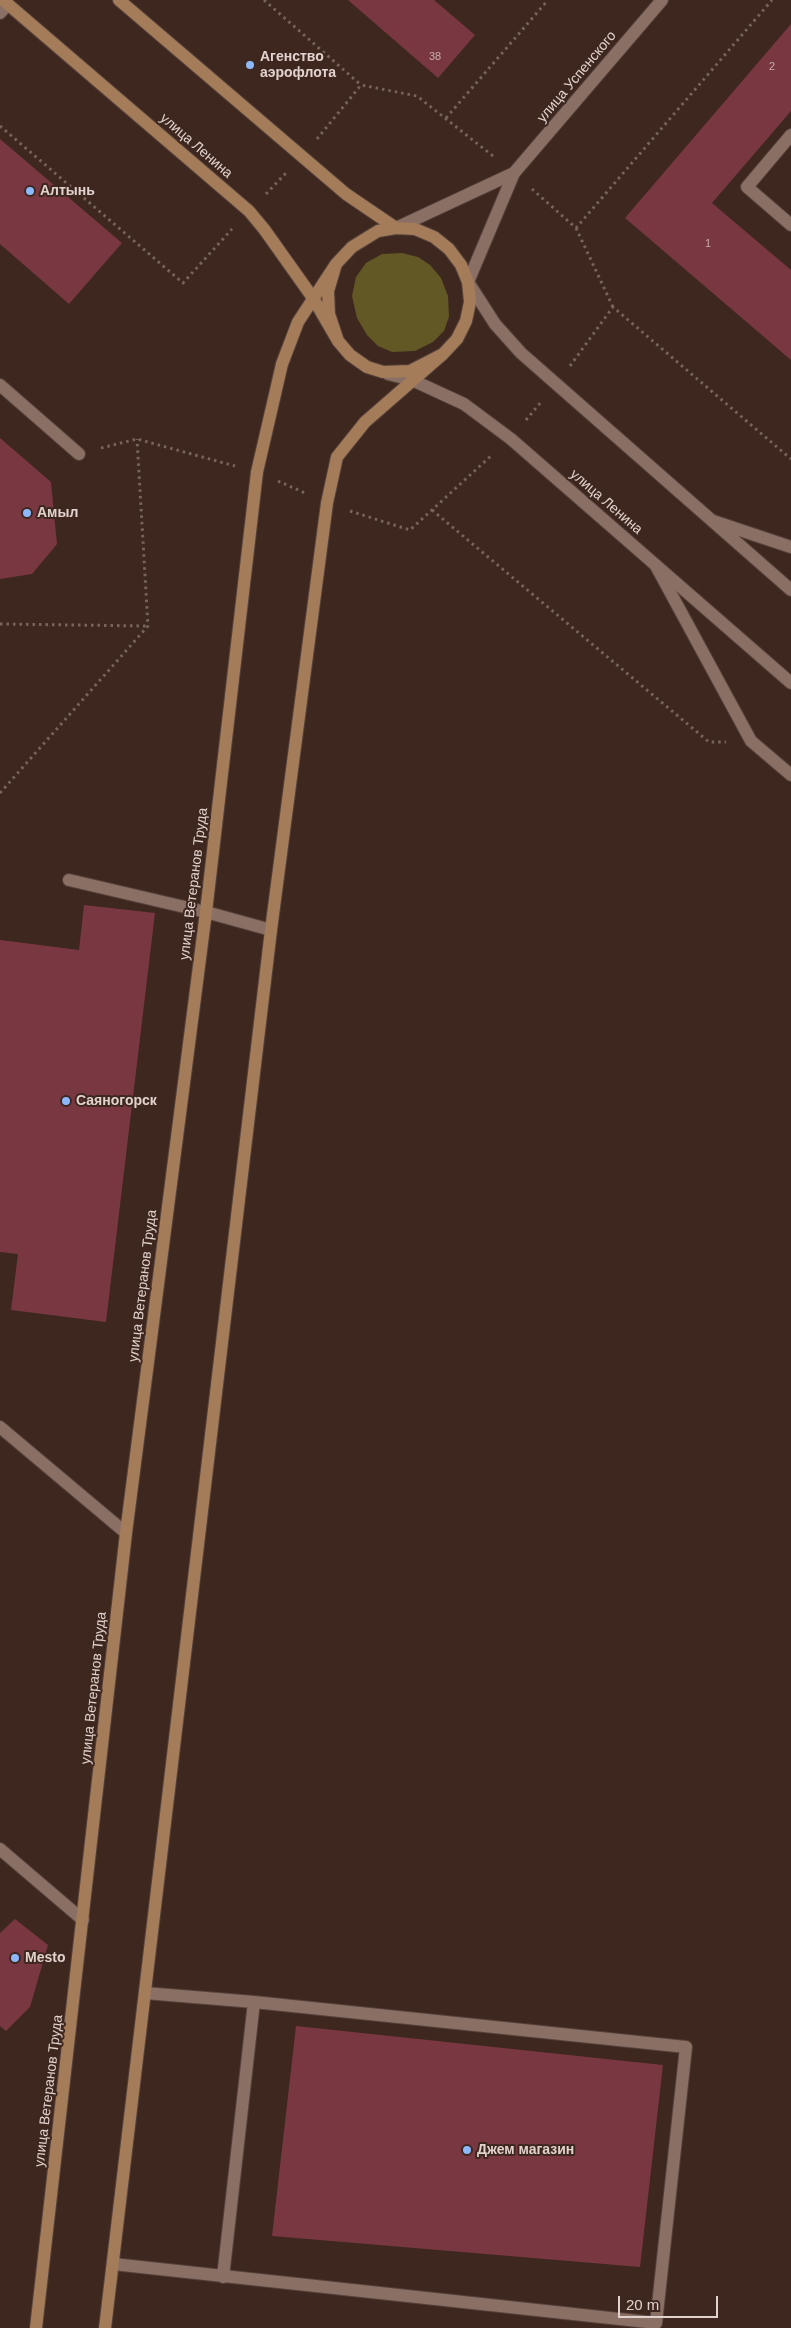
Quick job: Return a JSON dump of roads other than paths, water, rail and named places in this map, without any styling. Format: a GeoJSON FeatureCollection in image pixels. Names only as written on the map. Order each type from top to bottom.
{"type":"FeatureCollection","features":[{"type":"Feature","properties":{"kind":"main road"},"geometry":{"type":"LineString","coordinates":[[119,0],[302,158],[346,194],[396,228]]}},
{"type":"Feature","properties":{"kind":"main road","name":"улица Ленина"},"geometry":{"type":"LineString","coordinates":[[4,6],[249,211],[313,298],[338,341]]}},
{"type":"Feature","properties":{"kind":"main road"},"geometry":{"type":"LineString","coordinates":[[105,2328],[271,930],[328,503],[337,457],[365,422],[443,354],[457,339],[466,321],[470,302],[468,282],[461,264],[449,249],[434,237],[415,229],[396,228],[378,231],[352,247],[336,264],[328,292],[329,314],[338,341],[350,355],[367,367],[383,372],[410,371],[443,354]]}},
{"type":"Feature","properties":{"kind":"main road","name":"улица Ветеранов Труда"},"geometry":{"type":"LineString","coordinates":[[36,2328],[126,1533],[206,912],[257,472],[282,364],[298,322],[336,264]]}},
{"type":"Feature","properties":{"kind":"street","name":"улица Успенского"},"geometry":{"type":"LineString","coordinates":[[514,173],[662,0]]}},
{"type":"Feature","properties":{"kind":"street"},"geometry":{"type":"LineString","coordinates":[[791,136],[747,187],[791,225]]}},
{"type":"Feature","properties":{"kind":"street"},"geometry":{"type":"LineString","coordinates":[[396,228],[514,173]]}},
{"type":"Feature","properties":{"kind":"street"},"geometry":{"type":"LineString","coordinates":[[514,173],[468,282],[495,324],[521,353],[556,385],[791,590]]}},
{"type":"Feature","properties":{"kind":"street","name":"улица Ленина"},"geometry":{"type":"LineString","coordinates":[[383,372],[412,380],[464,404],[511,439],[791,683]]}},
{"type":"Feature","properties":{"kind":"street"},"geometry":{"type":"LineString","coordinates":[[0,384],[79,454]]}},
{"type":"Feature","properties":{"kind":"street"},"geometry":{"type":"LineString","coordinates":[[712,521],[791,547]]}},
{"type":"Feature","properties":{"kind":"street"},"geometry":{"type":"LineString","coordinates":[[656,566],[751,741],[791,776]]}},
{"type":"Feature","properties":{"kind":"street"},"geometry":{"type":"LineString","coordinates":[[69,880],[206,912],[271,930]]}},
{"type":"Feature","properties":{"kind":"street"},"geometry":{"type":"LineString","coordinates":[[0,1427],[126,1533]]}},
{"type":"Feature","properties":{"kind":"street"},"geometry":{"type":"LineString","coordinates":[[0,1849],[83,1920]]}},
{"type":"Feature","properties":{"kind":"street"},"geometry":{"type":"LineString","coordinates":[[113,2264],[656,2323],[686,2047],[254,2002],[145,1993]]}},
{"type":"Feature","properties":{"kind":"street"},"geometry":{"type":"LineString","coordinates":[[223,2277],[254,2002]]}},
{"type":"Feature","properties":{"kind":"place","name":"Агенство аэрофлота"},"geometry":{"type":"Point","coordinates":[250,65]}},
{"type":"Feature","properties":{"kind":"place","name":"Алтынь"},"geometry":{"type":"Point","coordinates":[30,191]}},
{"type":"Feature","properties":{"kind":"place","name":"Амыл"},"geometry":{"type":"Point","coordinates":[27,513]}},
{"type":"Feature","properties":{"kind":"place","name":"Саяногорск"},"geometry":{"type":"Point","coordinates":[66,1101]}},
{"type":"Feature","properties":{"kind":"place","name":"Mesto"},"geometry":{"type":"Point","coordinates":[15,1958]}},
{"type":"Feature","properties":{"kind":"place","name":"Джем магазин"},"geometry":{"type":"Point","coordinates":[467,2150]}}]}
